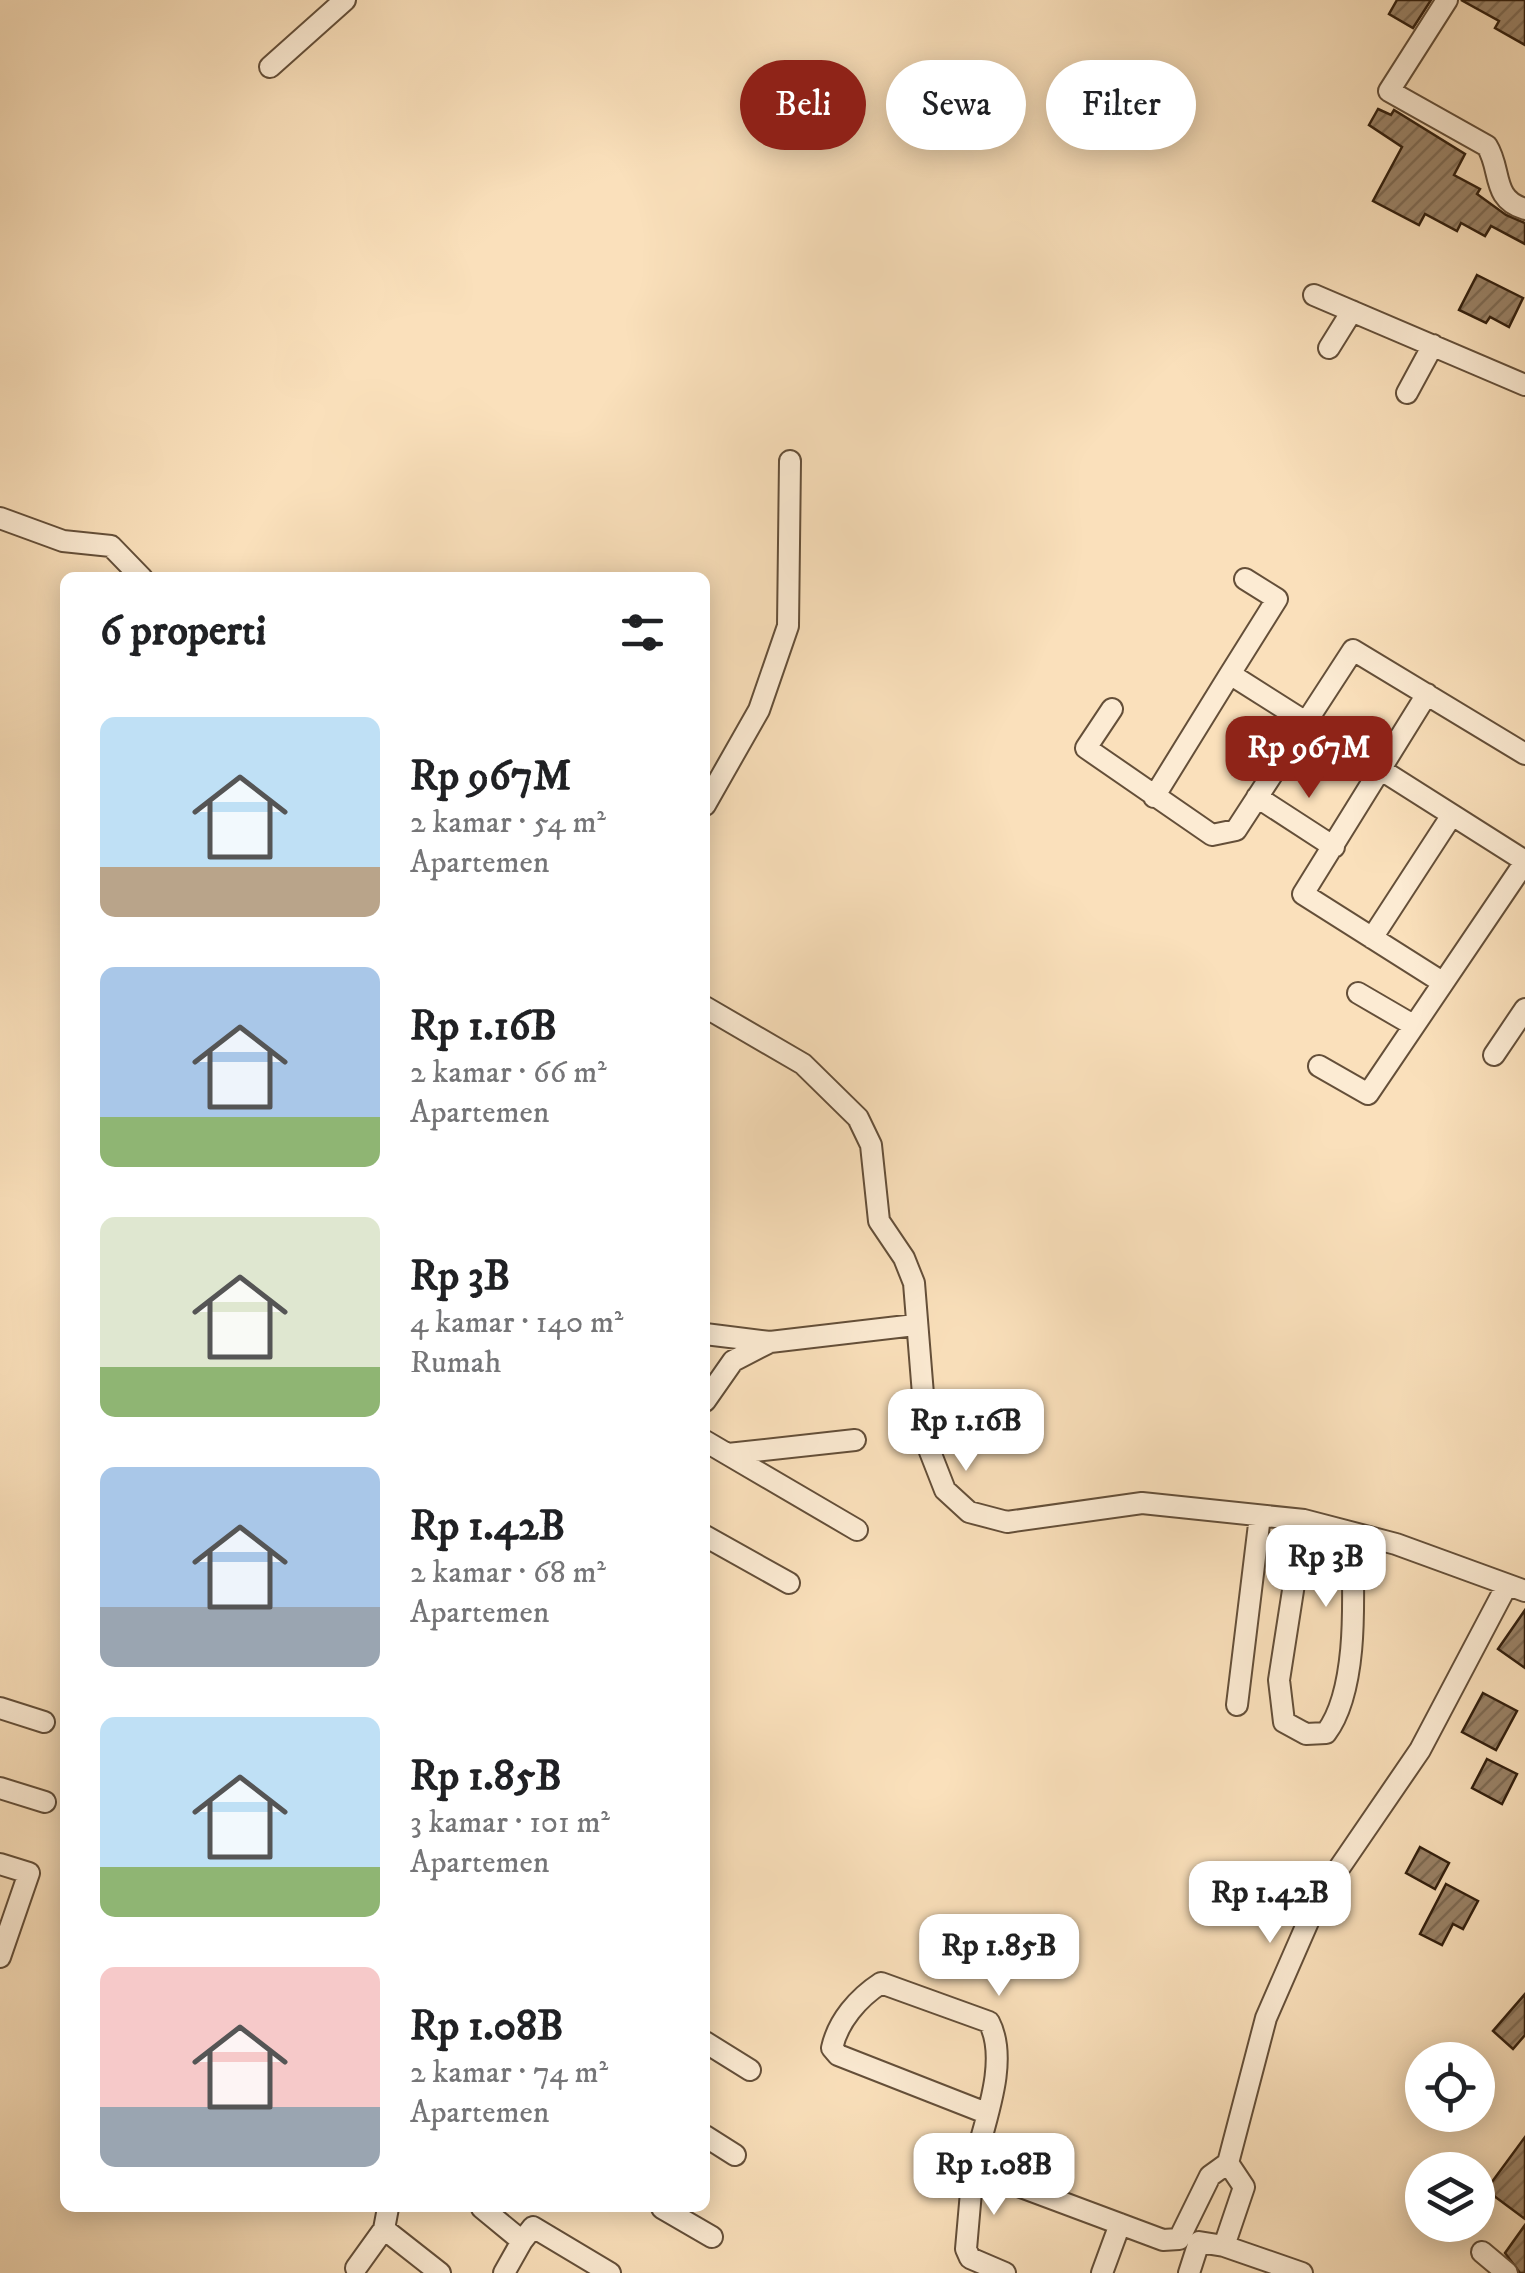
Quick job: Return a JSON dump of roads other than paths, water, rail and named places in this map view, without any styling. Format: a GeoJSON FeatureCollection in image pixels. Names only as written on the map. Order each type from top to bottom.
{"type":"FeatureCollection","features":[{"type":"Feature","properties":{"kind":"street"},"geometry":{"type":"LineString","coordinates":[[270,67],[344,0]]}},
{"type":"Feature","properties":{"kind":"street"},"geometry":{"type":"LineString","coordinates":[[1447,0],[1389,90],[1487,146],[1499,189],[1506,200],[1525,209]]}},
{"type":"Feature","properties":{"kind":"street"},"geometry":{"type":"LineString","coordinates":[[1314,294],[1525,385]]}},
{"type":"Feature","properties":{"kind":"street"},"geometry":{"type":"LineString","coordinates":[[1329,348],[1352,310]]}},
{"type":"Feature","properties":{"kind":"street"},"geometry":{"type":"LineString","coordinates":[[1407,394],[1432,346]]}},
{"type":"Feature","properties":{"kind":"street"},"geometry":{"type":"LineString","coordinates":[[710,796],[760,710],[788,626],[790,462]]}},
{"type":"Feature","properties":{"kind":"street"},"geometry":{"type":"LineString","coordinates":[[0,518],[63,541],[111,546],[136,572]]}},
{"type":"Feature","properties":{"kind":"street"},"geometry":{"type":"LineString","coordinates":[[1154,797],[1277,598],[1245,579]]}},
{"type":"Feature","properties":{"kind":"street"},"geometry":{"type":"LineString","coordinates":[[1112,709],[1086,748],[1212,835],[1236,830],[1354,650],[1525,754]]}},
{"type":"Feature","properties":{"kind":"street"},"geometry":{"type":"LineString","coordinates":[[1230,674],[1525,862],[1368,1094],[1319,1066]]}},
{"type":"Feature","properties":{"kind":"street"},"geometry":{"type":"LineString","coordinates":[[1427,694],[1383,771],[1302,894],[1442,982]]}},
{"type":"Feature","properties":{"kind":"street"},"geometry":{"type":"LineString","coordinates":[[1257,797],[1334,847]]}},
{"type":"Feature","properties":{"kind":"street"},"geometry":{"type":"LineString","coordinates":[[1372,938],[1452,815]]}},
{"type":"Feature","properties":{"kind":"street"},"geometry":{"type":"LineString","coordinates":[[1505,890],[1525,904]]}},
{"type":"Feature","properties":{"kind":"street"},"geometry":{"type":"LineString","coordinates":[[1358,993],[1413,1026]]}},
{"type":"Feature","properties":{"kind":"street"},"geometry":{"type":"LineString","coordinates":[[1494,1055],[1525,1009]]}},
{"type":"Feature","properties":{"kind":"street"},"geometry":{"type":"LineString","coordinates":[[710,1010],[803,1064],[858,1118],[871,1145],[879,1220],[904,1258],[914,1284],[927,1444],[945,1490],[978,1518],[1008,1522],[1142,1503],[1304,1520],[1396,1544],[1516,1588],[1420,1750],[1318,1900],[1266,2018],[1228,2162],[1210,2176],[1189,2240],[1190,2273]]}},
{"type":"Feature","properties":{"kind":"street"},"geometry":{"type":"LineString","coordinates":[[710,1335],[770,1342],[915,1325]]}},
{"type":"Feature","properties":{"kind":"street"},"geometry":{"type":"LineString","coordinates":[[710,1394],[734,1362],[770,1342]]}},
{"type":"Feature","properties":{"kind":"street"},"geometry":{"type":"LineString","coordinates":[[728,1454],[855,1440]]}},
{"type":"Feature","properties":{"kind":"street"},"geometry":{"type":"LineString","coordinates":[[710,1444],[857,1530]]}},
{"type":"Feature","properties":{"kind":"street"},"geometry":{"type":"LineString","coordinates":[[1237,1705],[1260,1516]]}},
{"type":"Feature","properties":{"kind":"street"},"geometry":{"type":"LineString","coordinates":[[1304,1520],[1280,1680],[1284,1722],[1306,1734],[1326,1733],[1338,1716],[1347,1687],[1354,1588],[1352,1534]]}},
{"type":"Feature","properties":{"kind":"street"},"geometry":{"type":"LineString","coordinates":[[710,1539],[790,1583]]}},
{"type":"Feature","properties":{"kind":"street"},"geometry":{"type":"LineString","coordinates":[[0,1708],[44,1722]]}},
{"type":"Feature","properties":{"kind":"street"},"geometry":{"type":"LineString","coordinates":[[0,1788],[45,1802]]}},
{"type":"Feature","properties":{"kind":"street"},"geometry":{"type":"LineString","coordinates":[[0,1864],[30,1873],[2,1948]]}},
{"type":"Feature","properties":{"kind":"street"},"geometry":{"type":"LineString","coordinates":[[986,2112],[838,2055],[832,2048],[839,2026],[866,1992],[881,1983],[989,2022],[999,2041],[986,2112],[973,2168],[966,2249],[970,2258],[1005,2273]]}},
{"type":"Feature","properties":{"kind":"street"},"geometry":{"type":"LineString","coordinates":[[710,2045],[750,2070]]}},
{"type":"Feature","properties":{"kind":"street"},"geometry":{"type":"LineString","coordinates":[[710,2139],[735,2154]]}},
{"type":"Feature","properties":{"kind":"street"},"geometry":{"type":"LineString","coordinates":[[1224,2246],[1244,2187],[1228,2162]]}},
{"type":"Feature","properties":{"kind":"street"},"geometry":{"type":"LineString","coordinates":[[973,2168],[1163,2240],[1224,2246],[1302,2273]]}},
{"type":"Feature","properties":{"kind":"street"},"geometry":{"type":"LineString","coordinates":[[356,2268],[384,2229],[387,2212]]}},
{"type":"Feature","properties":{"kind":"street"},"geometry":{"type":"LineString","coordinates":[[489,2212],[610,2273]]}},
{"type":"Feature","properties":{"kind":"street"},"geometry":{"type":"LineString","coordinates":[[504,2273],[543,2212]]}},
{"type":"Feature","properties":{"kind":"street"},"geometry":{"type":"LineString","coordinates":[[669,2212],[712,2238]]}},
{"type":"Feature","properties":{"kind":"street"},"geometry":{"type":"LineString","coordinates":[[1102,2273],[1120,2224]]}},
{"type":"Feature","properties":{"kind":"street"},"geometry":{"type":"LineString","coordinates":[[384,2229],[440,2273]]}},
{"type":"Feature","properties":{"kind":"street"},"geometry":{"type":"LineString","coordinates":[[1482,2252],[1507,2273]]}}]}
